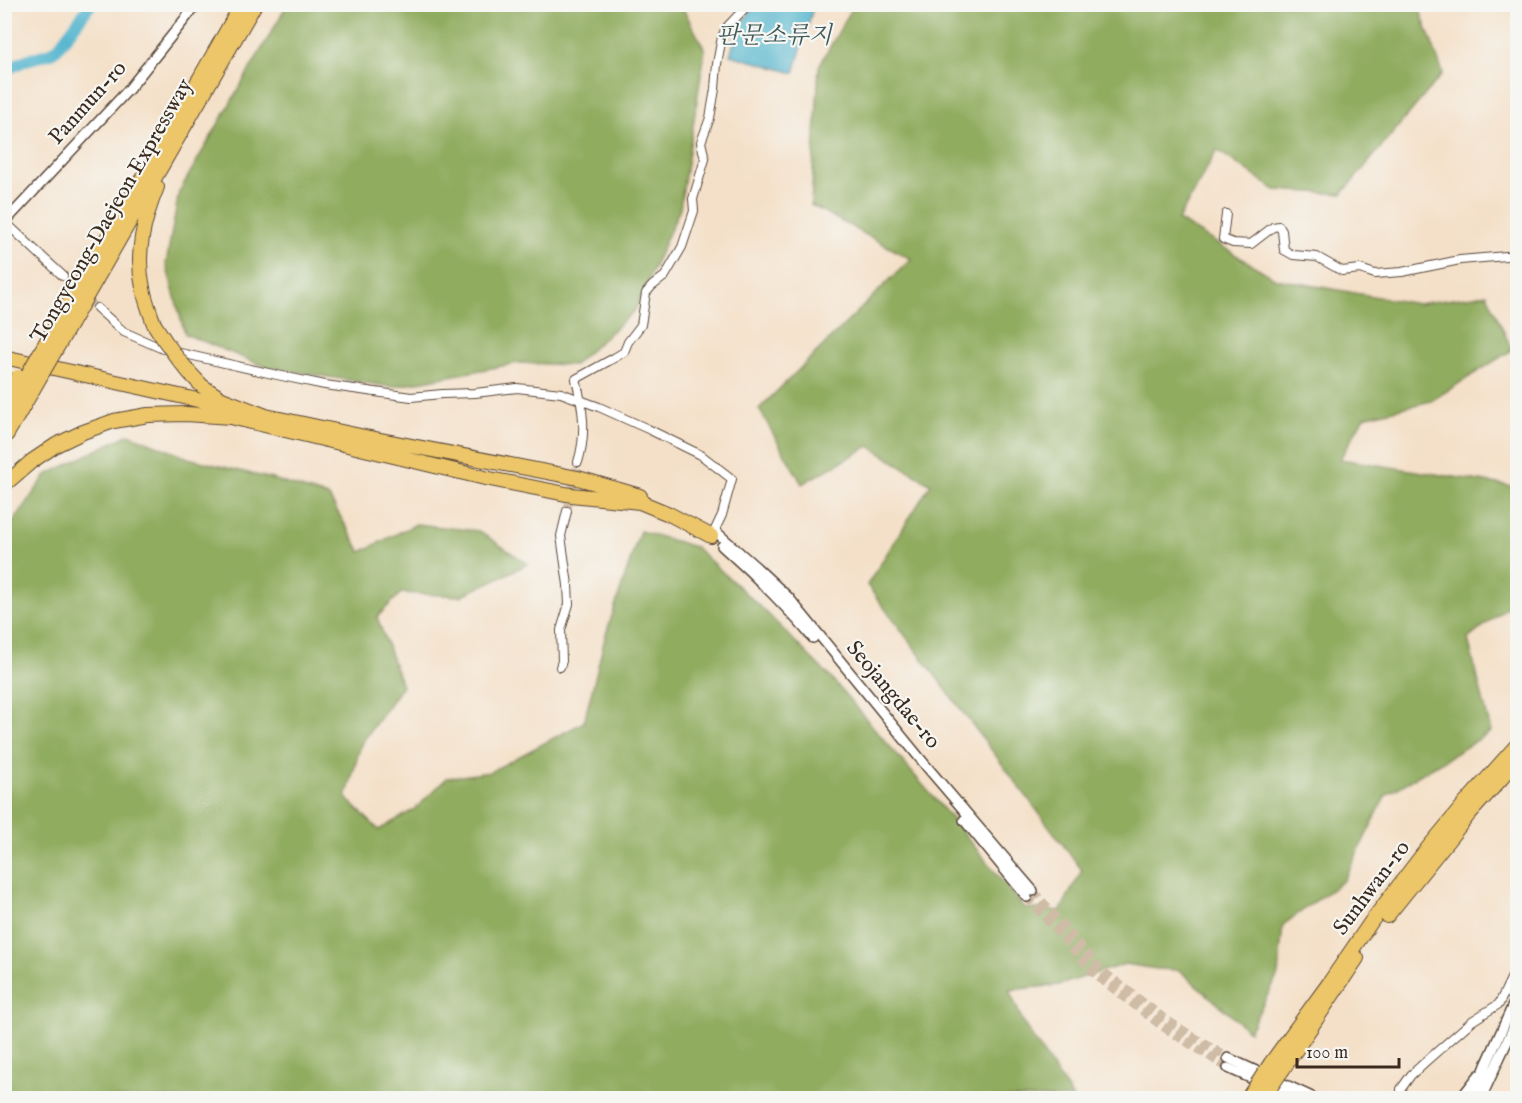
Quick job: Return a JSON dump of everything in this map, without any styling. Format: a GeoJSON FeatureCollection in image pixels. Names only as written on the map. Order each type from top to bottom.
{"type":"FeatureCollection","features":[{"type":"Feature","properties":{"kind":"highway","name":"Tongyeong–Daejeon Expressway"},"geometry":{"type":"LineString","coordinates":[[66,320],[242,4]]}},
{"type":"Feature","properties":{"kind":"highway","name":"Tongyeong–Daejeon Expressway"},"geometry":{"type":"LineString","coordinates":[[4,439],[9,415],[174,146],[255,4]]}},
{"type":"Feature","properties":{"kind":"highway"},"geometry":{"type":"LineString","coordinates":[[174,146],[146,214],[142,236],[140,263],[143,289],[154,324],[166,345],[202,386],[222,399],[266,416]]}},
{"type":"Feature","properties":{"kind":"highway"},"geometry":{"type":"LineString","coordinates":[[4,395],[66,320]]}},
{"type":"Feature","properties":{"kind":"highway"},"geometry":{"type":"LineString","coordinates":[[4,357],[365,437],[578,478],[642,497],[672,510],[713,534]]}},
{"type":"Feature","properties":{"kind":"highway"},"geometry":{"type":"LineString","coordinates":[[4,365],[160,399],[485,478],[571,495],[640,502],[713,534]]}},
{"type":"Feature","properties":{"kind":"highway"},"geometry":{"type":"LineString","coordinates":[[4,485],[32,461],[56,445],[114,421],[148,415],[186,414],[231,417]]}},
{"type":"Feature","properties":{"kind":"highway","name":"Sunhwan-ro"},"geometry":{"type":"LineString","coordinates":[[1277,1066],[1371,922],[1423,854],[1518,744]]}},
{"type":"Feature","properties":{"kind":"highway","name":"Sunhwan-ro"},"geometry":{"type":"LineString","coordinates":[[1277,1066],[1376,930],[1469,814],[1518,760]]}},
{"type":"Feature","properties":{"kind":"highway"},"geometry":{"type":"LineString","coordinates":[[1247,1098],[1277,1066]]}},
{"type":"Feature","properties":{"kind":"highway"},"geometry":{"type":"LineString","coordinates":[[1263,1098],[1277,1066]]}},
{"type":"Feature","properties":{"kind":"street","name":"Panmun-ro"},"geometry":{"type":"LineString","coordinates":[[5,223],[129,90],[196,4]]}},
{"type":"Feature","properties":{"kind":"street"},"geometry":{"type":"LineString","coordinates":[[578,462],[583,447],[584,430],[582,401],[576,379],[624,352],[628,342],[641,325],[646,293],[665,276],[682,247],[694,211],[693,199],[705,159],[701,142],[710,118],[722,37],[726,28],[746,4]]}},
{"type":"Feature","properties":{"kind":"street"},"geometry":{"type":"LineString","coordinates":[[1226,214],[1223,239],[1233,243],[1251,244],[1274,227],[1279,226],[1282,231],[1284,250],[1293,255],[1317,257],[1341,271],[1360,269],[1375,274],[1402,272],[1460,260],[1518,255]]}},
{"type":"Feature","properties":{"kind":"street"},"geometry":{"type":"LineString","coordinates":[[5,223],[63,276]]}},
{"type":"Feature","properties":{"kind":"street"},"geometry":{"type":"LineString","coordinates":[[97,308],[124,332],[163,349],[316,383],[411,398],[517,388],[561,393],[648,429],[701,455],[732,479],[722,515],[713,534]]}},
{"type":"Feature","properties":{"kind":"street"},"geometry":{"type":"LineString","coordinates":[[560,667],[562,661],[561,630],[569,604],[561,536],[567,511]]}},
{"type":"Feature","properties":{"kind":"street","name":"Seojangdae-ro"},"geometry":{"type":"LineString","coordinates":[[713,534],[785,605],[1030,894]]}},
{"type":"Feature","properties":{"kind":"street"},"geometry":{"type":"LineString","coordinates":[[1401,1098],[1401,1089],[1411,1076],[1472,1021],[1499,1004],[1517,967]]}},
{"type":"Feature","properties":{"kind":"street"},"geometry":{"type":"LineString","coordinates":[[1461,1098],[1487,1063],[1518,994]]}},
{"type":"Feature","properties":{"kind":"street"},"geometry":{"type":"LineString","coordinates":[[1479,1098],[1518,1018]]}},
{"type":"Feature","properties":{"kind":"street"},"geometry":{"type":"LineString","coordinates":[[1295,1098],[1228,1063],[1314,1098]]}},
{"type":"Feature","properties":{"kind":"street"},"geometry":{"type":"LineString","coordinates":[[1479,1098],[1487,1063]]}},
{"type":"Feature","properties":{"kind":"green space"},"geometry":{"type":"Polygon","coordinates":[[[287,5],[681,5],[705,50],[680,208],[635,310],[574,365],[518,363],[392,387],[266,367],[185,334],[166,264],[179,192],[287,5]]]}},
{"type":"Feature","properties":{"kind":"green space"},"geometry":{"type":"Polygon","coordinates":[[[854,5],[1418,5],[1443,73],[1342,194],[1275,190],[1217,150],[1178,220],[1276,279],[1418,304],[1487,294],[1512,350],[1431,401],[1364,417],[1340,459],[1517,487],[1517,599],[1468,639],[1491,732],[1386,795],[1344,880],[1283,925],[1278,975],[1249,1031],[1179,970],[1125,964],[1059,985],[1009,990],[1025,1026],[1073,1098],[5,1098],[5,534],[46,475],[129,434],[188,458],[272,479],[329,497],[361,552],[416,524],[479,531],[528,564],[461,596],[401,593],[377,617],[402,686],[361,744],[346,798],[379,830],[415,809],[447,778],[490,772],[584,722],[606,634],[640,531],[695,547],[764,610],[832,679],[958,826],[1024,908],[1060,911],[1082,870],[867,585],[931,484],[869,446],[802,484],[759,409],[911,259],[811,205],[819,66],[854,5]]]}},
{"type":"Feature","properties":{"kind":"water","name":"판문소류지"},"geometry":{"type":"Polygon","coordinates":[[[755,5],[814,5],[794,73],[730,55],[738,28],[755,5]]]}},
{"type":"Feature","properties":{"kind":"waterway"},"geometry":{"type":"LineString","coordinates":[[4,71],[57,49],[91,4]]}},
{"type":"Feature","properties":{"kind":"tunnel"},"geometry":{"type":"LineString","coordinates":[[63,276],[97,308]]}},
{"type":"Feature","properties":{"kind":"tunnel"},"geometry":{"type":"LineString","coordinates":[[567,511],[578,462]]}},
{"type":"Feature","properties":{"kind":"tunnel"},"geometry":{"type":"LineString","coordinates":[[1033,891],[1101,970],[1166,1020],[1228,1058]]}},
{"type":"Feature","properties":{"kind":"tunnel"},"geometry":{"type":"LineString","coordinates":[[1027,897],[1096,975],[1162,1026],[1228,1068]]}}]}
